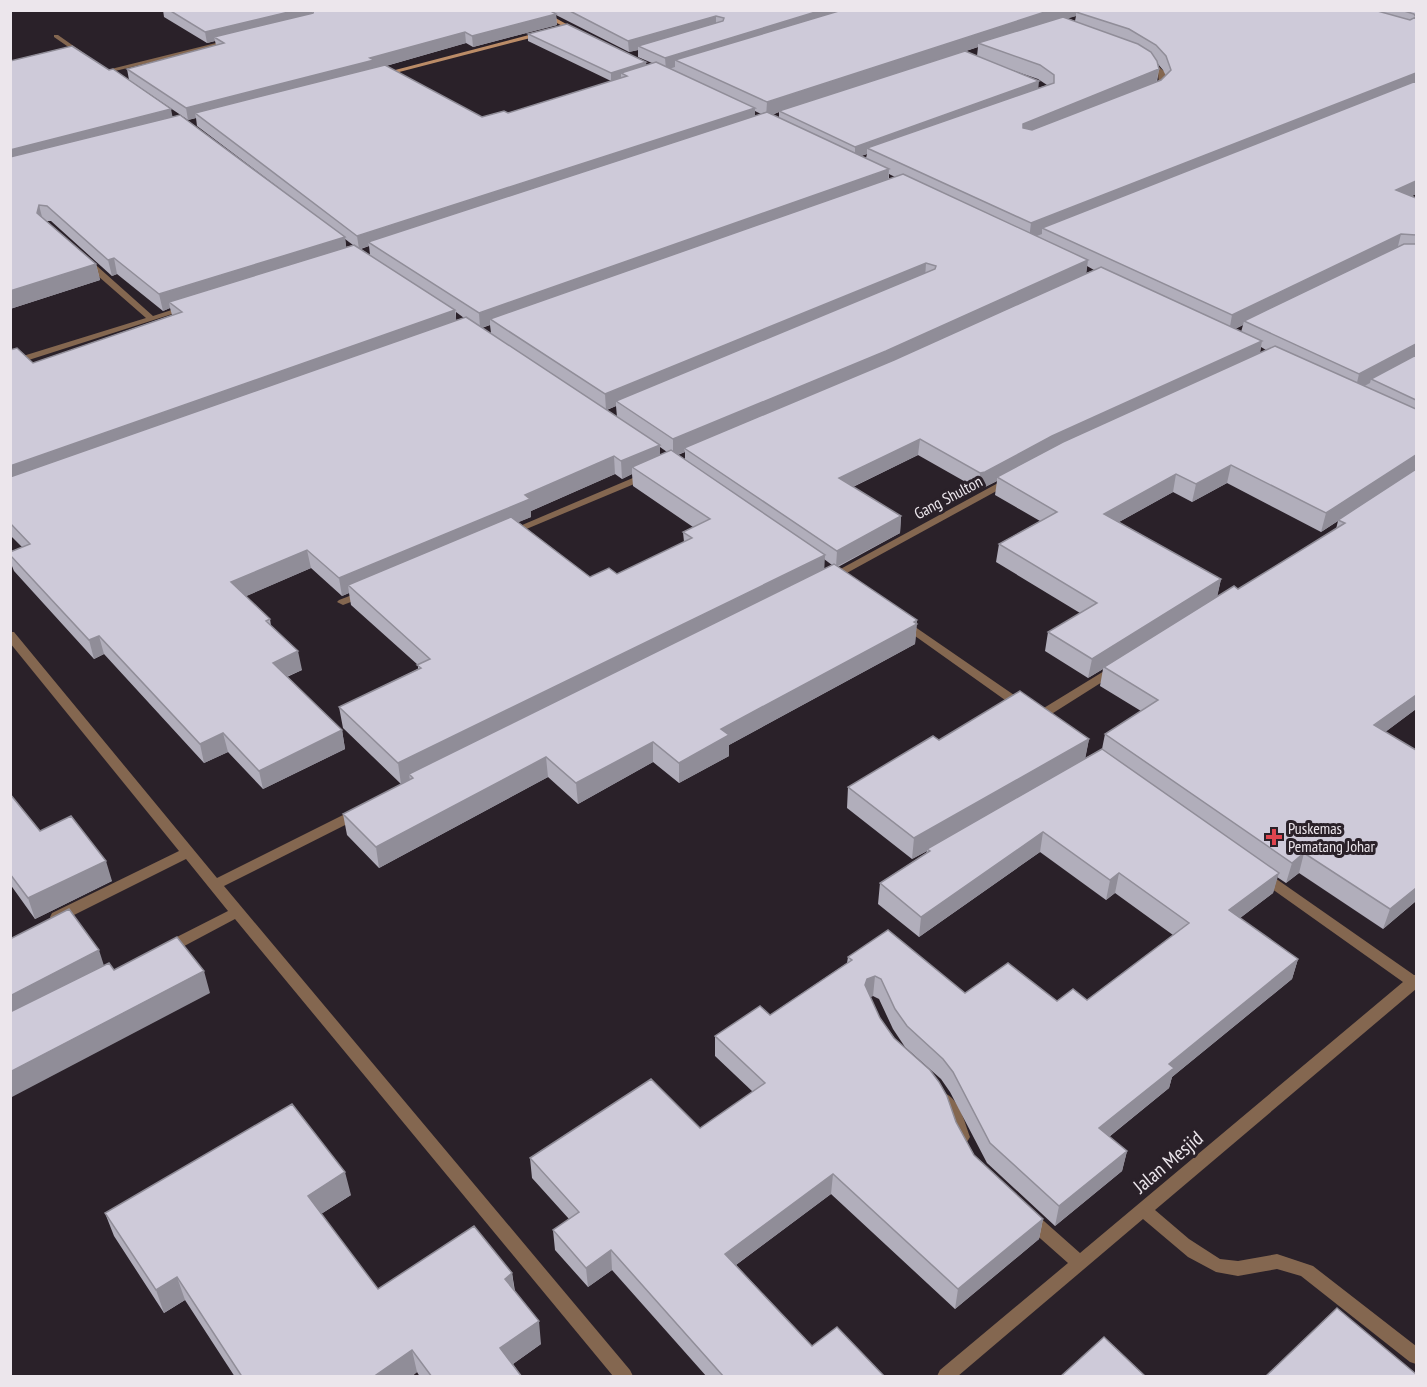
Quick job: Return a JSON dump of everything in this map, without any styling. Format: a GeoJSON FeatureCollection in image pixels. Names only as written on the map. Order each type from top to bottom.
{"type":"FeatureCollection","features":[{"type":"Feature","properties":{"kind":"main road"},"geometry":{"type":"LineString","coordinates":[[535,10],[588,37]]}},
{"type":"Feature","properties":{"kind":"main road"},"geometry":{"type":"LineString","coordinates":[[371,78],[568,27]]}},
{"type":"Feature","properties":{"kind":"street"},"geometry":{"type":"LineString","coordinates":[[56,36],[90,60]]}},
{"type":"Feature","properties":{"kind":"street"},"geometry":{"type":"LineString","coordinates":[[108,71],[244,38]]}},
{"type":"Feature","properties":{"kind":"street"},"geometry":{"type":"LineString","coordinates":[[1136,53],[1154,64],[1161,72],[1164,81],[1163,86],[1144,95]]}},
{"type":"Feature","properties":{"kind":"street"},"geometry":{"type":"LineString","coordinates":[[99,66],[117,78]]}},
{"type":"Feature","properties":{"kind":"street"},"geometry":{"type":"LineString","coordinates":[[81,256],[152,319]]}},
{"type":"Feature","properties":{"kind":"street"},"geometry":{"type":"LineString","coordinates":[[10,363],[198,305]]}},
{"type":"Feature","properties":{"kind":"street"},"geometry":{"type":"LineString","coordinates":[[498,538],[664,469]]}},
{"type":"Feature","properties":{"kind":"street","name":"Gang Shulton"},"geometry":{"type":"LineString","coordinates":[[814,585],[1023,473]]}},
{"type":"Feature","properties":{"kind":"street"},"geometry":{"type":"LineString","coordinates":[[343,602],[376,588]]}},
{"type":"Feature","properties":{"kind":"street"},"geometry":{"type":"LineString","coordinates":[[893,615],[1042,720],[1127,661]]}},
{"type":"Feature","properties":{"kind":"street"},"geometry":{"type":"LineString","coordinates":[[10,636],[624,1377]]}},
{"type":"Feature","properties":{"kind":"street"},"geometry":{"type":"LineString","coordinates":[[215,885],[365,810]]}},
{"type":"Feature","properties":{"kind":"street"},"geometry":{"type":"LineString","coordinates":[[42,924],[188,852]]}},
{"type":"Feature","properties":{"kind":"street"},"geometry":{"type":"LineString","coordinates":[[1251,868],[1416,982]]}},
{"type":"Feature","properties":{"kind":"street"},"geometry":{"type":"LineString","coordinates":[[155,955],[237,912]]}},
{"type":"Feature","properties":{"kind":"street","name":"Jalan Mesjid"},"geometry":{"type":"LineString","coordinates":[[946,1377],[1416,982]]}},
{"type":"Feature","properties":{"kind":"street"},"geometry":{"type":"LineString","coordinates":[[934,1085],[953,1113],[969,1150]]}},
{"type":"Feature","properties":{"kind":"street"},"geometry":{"type":"LineString","coordinates":[[1021,1210],[1080,1264]]}},
{"type":"Feature","properties":{"kind":"street"},"geometry":{"type":"LineString","coordinates":[[1144,1210],[1197,1254],[1225,1268],[1247,1268],[1269,1261],[1290,1264],[1307,1271],[1416,1356]]}},
{"type":"Feature","properties":{"kind":"building"},"geometry":{"type":"Polygon","coordinates":[[[169,10],[297,10],[205,32],[169,10]]]}},
{"type":"Feature","properties":{"kind":"building"},"geometry":{"type":"Polygon","coordinates":[[[314,10],[549,10],[556,14],[472,36],[465,32],[370,58],[374,60],[186,108],[127,69],[224,43],[214,37],[313,13],[314,10]]]}},
{"type":"Feature","properties":{"kind":"building"},"geometry":{"type":"Polygon","coordinates":[[[568,10],[822,10],[665,58],[638,46],[723,21],[724,18],[716,16],[628,41],[568,10]]]}},
{"type":"Feature","properties":{"kind":"building"},"geometry":{"type":"Polygon","coordinates":[[[842,10],[1051,10],[767,102],[675,60],[842,10]]]}},
{"type":"Feature","properties":{"kind":"building"},"geometry":{"type":"Polygon","coordinates":[[[1080,10],[1374,10],[1410,20],[1416,17],[1416,73],[1031,223],[867,148],[1054,83],[1054,75],[1040,65],[978,43],[1063,17],[1138,44],[1151,52],[1159,69],[1023,124],[1023,128],[1032,130],[1161,80],[1171,70],[1166,56],[1156,45],[1129,29],[1076,12],[1080,10]]]}},
{"type":"Feature","properties":{"kind":"building"},"geometry":{"type":"Polygon","coordinates":[[[1401,10],[1416,10],[1416,17],[1414,14],[1401,10]]]}},
{"type":"Feature","properties":{"kind":"building"},"geometry":{"type":"Polygon","coordinates":[[[567,24],[646,62],[611,73],[528,34],[567,24]]]}},
{"type":"Feature","properties":{"kind":"building"},"geometry":{"type":"Polygon","coordinates":[[[72,46],[109,70],[113,69],[171,109],[10,150],[10,61],[72,46]]]}},
{"type":"Feature","properties":{"kind":"building"},"geometry":{"type":"Polygon","coordinates":[[[965,51],[1039,81],[855,147],[779,111],[965,51]]]}},
{"type":"Feature","properties":{"kind":"building"},"geometry":{"type":"Polygon","coordinates":[[[656,62],[755,108],[357,236],[195,113],[385,65],[482,117],[504,111],[508,113],[627,76],[621,73],[656,62]]]}},
{"type":"Feature","properties":{"kind":"building"},"geometry":{"type":"Polygon","coordinates":[[[1416,81],[1416,181],[1396,190],[1416,198],[1416,235],[1401,234],[1232,315],[1042,228],[1416,81]]]}},
{"type":"Feature","properties":{"kind":"building"},"geometry":{"type":"Polygon","coordinates":[[[767,112],[889,169],[479,313],[368,242],[767,112]]]}},
{"type":"Feature","properties":{"kind":"building"},"geometry":{"type":"Polygon","coordinates":[[[180,115],[345,237],[159,294],[114,258],[108,260],[47,206],[39,205],[37,213],[96,264],[10,291],[10,157],[180,115]]]}},
{"type":"Feature","properties":{"kind":"building"},"geometry":{"type":"Polygon","coordinates":[[[903,174],[1088,260],[886,351],[673,439],[616,401],[935,269],[936,266],[926,263],[605,394],[490,319],[903,174]]]}},
{"type":"Feature","properties":{"kind":"building"},"geometry":{"type":"Polygon","coordinates":[[[1404,244],[1416,244],[1416,344],[1359,374],[1244,321],[1404,244]]]}},
{"type":"Feature","properties":{"kind":"building"},"geometry":{"type":"Polygon","coordinates":[[[354,245],[455,310],[10,466],[10,350],[17,348],[33,363],[182,312],[169,302],[354,245]]]}},
{"type":"Feature","properties":{"kind":"building"},"geometry":{"type":"Polygon","coordinates":[[[1101,267],[1262,341],[1052,436],[985,472],[980,473],[920,439],[839,478],[901,516],[837,551],[684,448],[894,360],[1101,267]]]}},
{"type":"Feature","properties":{"kind":"building"},"geometry":{"type":"Polygon","coordinates":[[[466,317],[660,445],[621,461],[614,456],[525,495],[530,499],[339,578],[307,550],[231,582],[270,619],[266,621],[298,651],[273,663],[342,730],[259,771],[223,733],[200,744],[99,636],[89,640],[10,555],[10,552],[30,544],[10,523],[10,477],[466,317]]]}},
{"type":"Feature","properties":{"kind":"building"},"geometry":{"type":"Polygon","coordinates":[[[1275,346],[1416,409],[1416,455],[1326,513],[1231,465],[1196,484],[1176,474],[1104,514],[1221,579],[1092,659],[1048,632],[1097,603],[999,544],[1057,512],[997,477],[1063,442],[1275,346]]]}},
{"type":"Feature","properties":{"kind":"building"},"geometry":{"type":"Polygon","coordinates":[[[1416,355],[1416,400],[1371,379],[1416,355]]]}},
{"type":"Feature","properties":{"kind":"building"},"geometry":{"type":"Polygon","coordinates":[[[671,450],[825,555],[398,763],[339,707],[421,668],[417,665],[430,659],[348,585],[511,517],[590,577],[609,568],[617,574],[692,538],[683,532],[710,519],[632,467],[671,450]]]}},
{"type":"Feature","properties":{"kind":"building"},"geometry":{"type":"Polygon","coordinates":[[[1416,469],[1416,695],[1374,725],[1416,750],[1416,888],[1390,909],[1304,853],[1292,863],[1105,734],[1158,700],[1104,667],[1234,586],[1238,589],[1345,523],[1338,520],[1416,469]]]}},
{"type":"Feature","properties":{"kind":"building"},"geometry":{"type":"Polygon","coordinates":[[[834,564],[917,620],[914,622],[917,624],[721,729],[729,735],[679,763],[653,742],[576,783],[546,757],[376,847],[343,814],[413,778],[409,774],[834,564]]]}},
{"type":"Feature","properties":{"kind":"building"},"geometry":{"type":"Polygon","coordinates":[[[1020,691],[1089,739],[914,838],[848,787],[933,736],[939,740],[1020,691]]]}},
{"type":"Feature","properties":{"kind":"building"},"geometry":{"type":"Polygon","coordinates":[[[1102,749],[1279,873],[1229,910],[1298,959],[1169,1064],[1174,1068],[1099,1128],[1127,1151],[1059,1206],[990,1143],[953,1072],[943,1059],[907,1026],[895,1009],[881,979],[875,976],[867,979],[865,985],[880,1018],[894,1038],[930,1070],[939,1082],[947,1096],[956,1122],[974,1155],[1043,1219],[958,1289],[833,1174],[725,1254],[812,1346],[837,1327],[885,1377],[724,1377],[611,1250],[586,1268],[553,1230],[579,1212],[530,1158],[651,1079],[700,1128],[765,1083],[715,1036],[760,1006],[770,1015],[852,960],[848,957],[888,930],[965,993],[1008,963],[1057,1001],[1073,989],[1087,1000],[1189,923],[1119,873],[1110,880],[1043,832],[921,917],[880,883],[930,851],[927,849],[1102,749]]]}},
{"type":"Feature","properties":{"kind":"building"},"geometry":{"type":"Polygon","coordinates":[[[10,794],[40,831],[71,816],[106,861],[28,898],[10,874],[10,794]]]}},
{"type":"Feature","properties":{"kind":"building"},"geometry":{"type":"Polygon","coordinates":[[[69,909],[99,950],[10,996],[10,939],[69,909]]]}},
{"type":"Feature","properties":{"kind":"building"},"geometry":{"type":"Polygon","coordinates":[[[177,937],[204,971],[10,1072],[10,1012],[109,963],[114,970],[177,937]]]}},
{"type":"Feature","properties":{"kind":"building"},"geometry":{"type":"Polygon","coordinates":[[[292,1104],[345,1172],[308,1196],[378,1289],[474,1226],[512,1273],[505,1279],[539,1321],[500,1348],[522,1377],[432,1377],[412,1350],[373,1377],[238,1377],[241,1375],[177,1277],[156,1290],[105,1213],[292,1104]]]}},
{"type":"Feature","properties":{"kind":"building"},"geometry":{"type":"Polygon","coordinates":[[[1337,1308],[1416,1374],[1416,1377],[1265,1377],[1337,1308]]]}},
{"type":"Feature","properties":{"kind":"building"},"geometry":{"type":"Polygon","coordinates":[[[1104,1337],[1146,1377],[1060,1377],[1104,1337]]]}},
{"type":"Feature","properties":{"kind":"place","name":"Puskemas Pematang Johar"},"geometry":{"type":"Point","coordinates":[1274,837]}}]}
